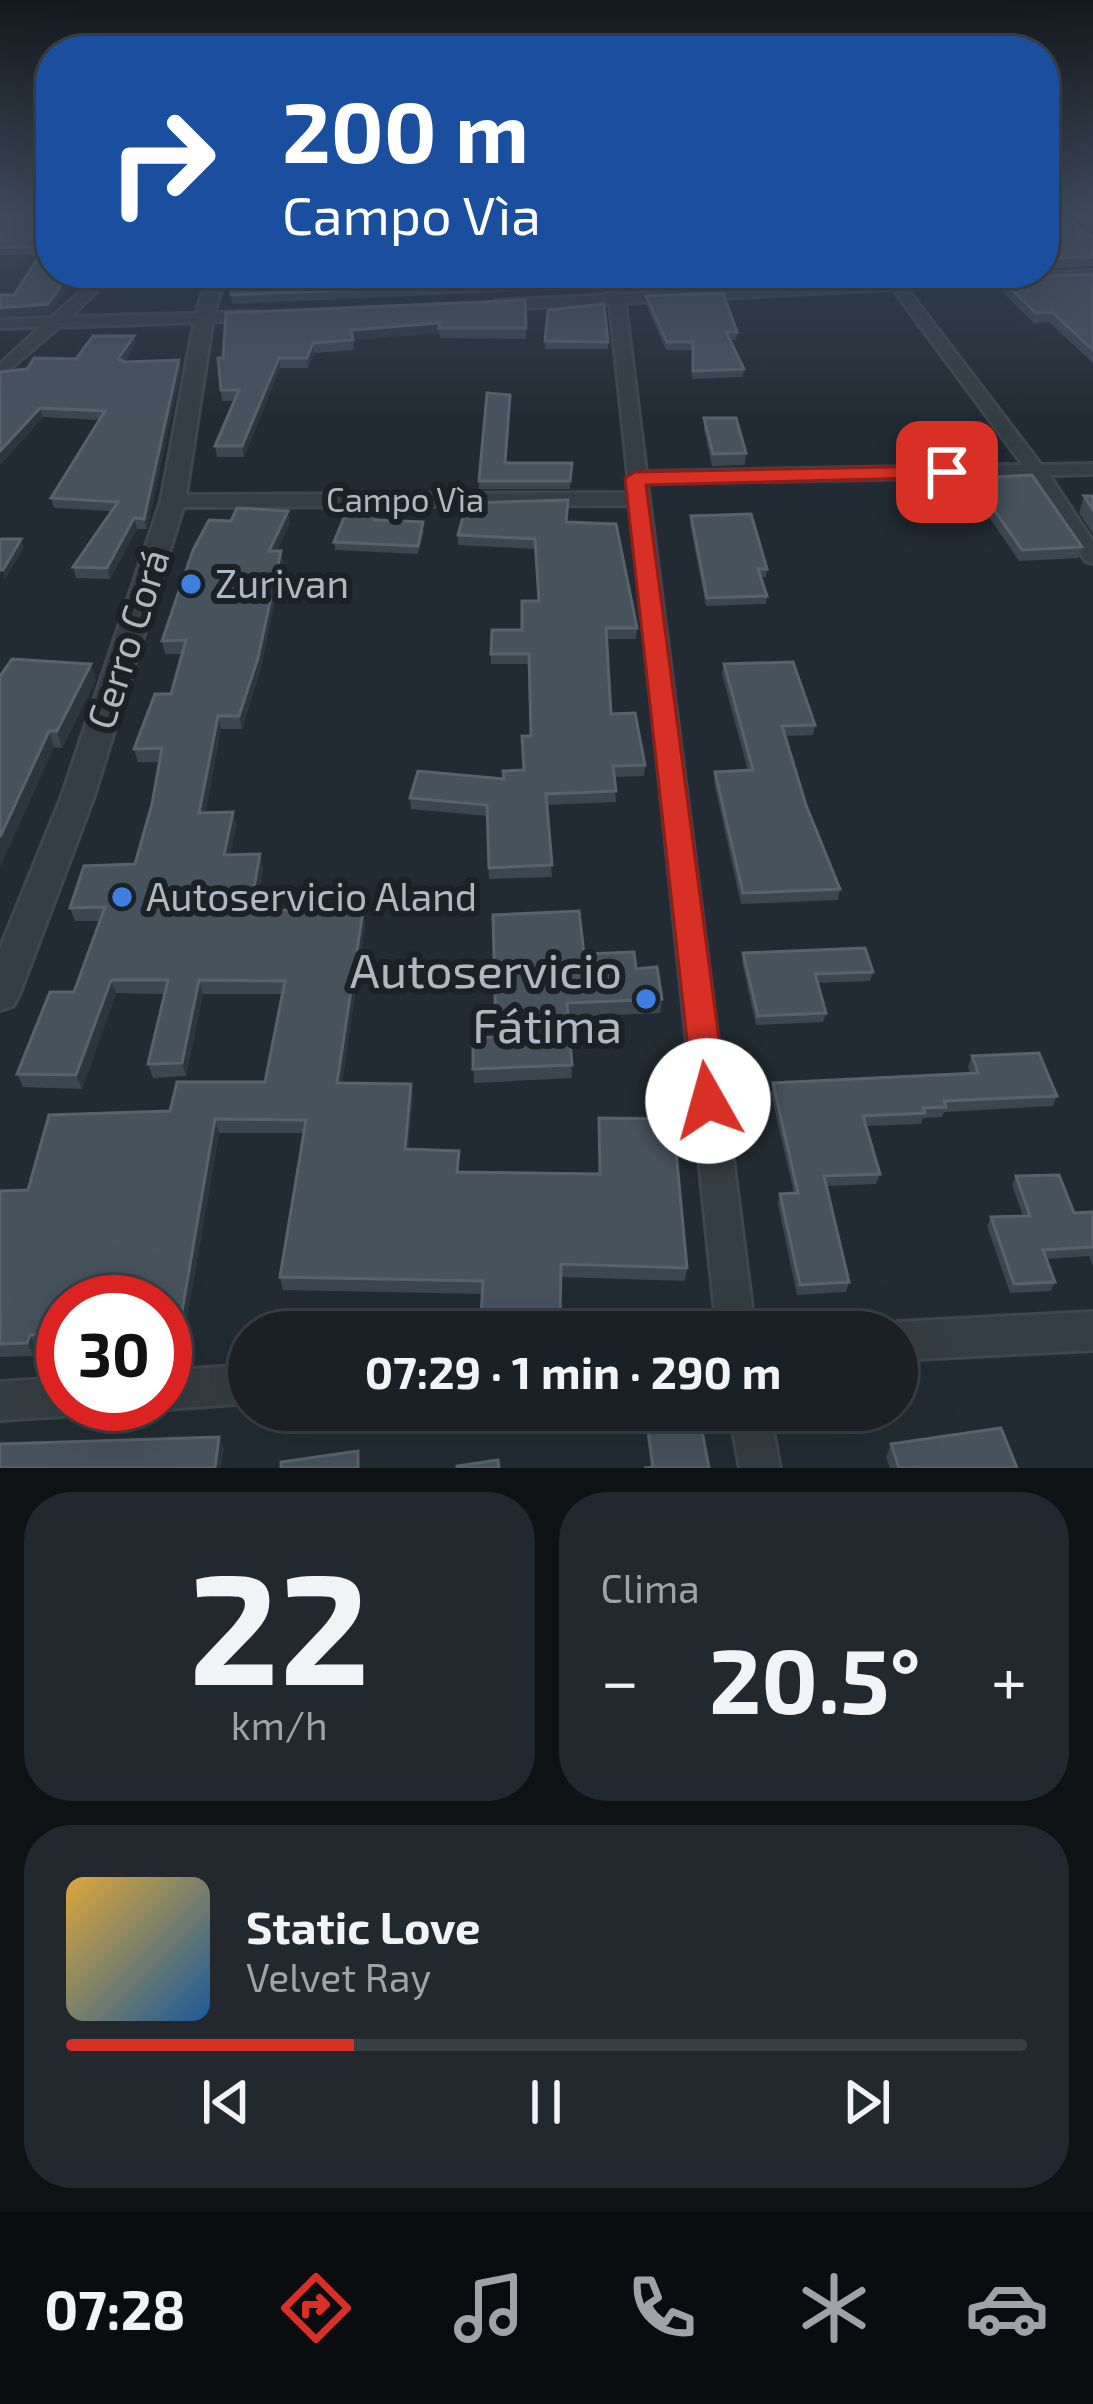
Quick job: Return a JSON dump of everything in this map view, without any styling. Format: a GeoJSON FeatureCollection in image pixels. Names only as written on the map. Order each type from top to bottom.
{"type":"FeatureCollection","features":[{"type":"Feature","properties":{"kind":"street"},"geometry":{"type":"LineString","coordinates":[[0,372],[92,288]]}},
{"type":"Feature","properties":{"kind":"street","name":"Cerro Corá"},"geometry":{"type":"LineString","coordinates":[[0,995],[78,796],[173,501],[213,288]]}},
{"type":"Feature","properties":{"kind":"street"},"geometry":{"type":"LineString","coordinates":[[613,288],[734,1311]]}},
{"type":"Feature","properties":{"kind":"street"},"geometry":{"type":"LineString","coordinates":[[479,306],[769,288]]}},
{"type":"Feature","properties":{"kind":"street"},"geometry":{"type":"LineString","coordinates":[[901,288],[1037,471],[1093,557]]}},
{"type":"Feature","properties":{"kind":"street"},"geometry":{"type":"LineString","coordinates":[[0,324],[273,315]]}},
{"type":"Feature","properties":{"kind":"street","name":"Campo Vìa"},"geometry":{"type":"LineString","coordinates":[[173,501],[636,489],[1093,469]]}},
{"type":"Feature","properties":{"kind":"street"},"geometry":{"type":"LineString","coordinates":[[918,1340],[1093,1331]]}},
{"type":"Feature","properties":{"kind":"street"},"geometry":{"type":"LineString","coordinates":[[192,1388],[228,1386]]}},
{"type":"Feature","properties":{"kind":"street"},"geometry":{"type":"LineString","coordinates":[[0,1401],[36,1398]]}},
{"type":"Feature","properties":{"kind":"street"},"geometry":{"type":"LineString","coordinates":[[753,1431],[760,1468]]}},
{"type":"Feature","properties":{"kind":"building"},"geometry":{"type":"Polygon","coordinates":[[[23,282],[36,282],[36,288],[59,288],[48,304],[0,308],[0,295],[14,295],[23,282]]]}},
{"type":"Feature","properties":{"kind":"building"},"geometry":{"type":"Polygon","coordinates":[[[1059,282],[1093,282],[1093,350],[1052,312],[1036,313],[1010,288],[1059,288],[1059,282]]]}},
{"type":"Feature","properties":{"kind":"building"},"geometry":{"type":"Polygon","coordinates":[[[232,288],[402,288],[231,295],[232,288]]]}},
{"type":"Feature","properties":{"kind":"building"},"geometry":{"type":"Polygon","coordinates":[[[723,293],[737,332],[726,332],[744,369],[693,371],[693,342],[667,342],[646,296],[723,293]]]}},
{"type":"Feature","properties":{"kind":"building"},"geometry":{"type":"Polygon","coordinates":[[[525,300],[526,328],[439,328],[440,323],[351,330],[353,340],[313,343],[307,358],[279,358],[242,446],[215,446],[239,390],[221,390],[218,358],[223,358],[226,313],[525,300]]]}},
{"type":"Feature","properties":{"kind":"building"},"geometry":{"type":"Polygon","coordinates":[[[604,304],[608,342],[545,341],[548,310],[604,304]]]}},
{"type":"Feature","properties":{"kind":"building"},"geometry":{"type":"Polygon","coordinates":[[[93,336],[134,336],[118,359],[125,362],[179,360],[144,519],[134,518],[107,568],[73,567],[118,502],[51,498],[105,411],[40,408],[0,451],[0,372],[27,369],[34,358],[76,359],[93,336]]]}},
{"type":"Feature","properties":{"kind":"building"},"geometry":{"type":"Polygon","coordinates":[[[487,393],[510,395],[505,463],[572,463],[570,481],[479,481],[487,393]]]}},
{"type":"Feature","properties":{"kind":"building"},"geometry":{"type":"Polygon","coordinates":[[[704,418],[736,418],[746,453],[713,454],[704,418]]]}},
{"type":"Feature","properties":{"kind":"building"},"geometry":{"type":"Polygon","coordinates":[[[1032,475],[1082,547],[1022,550],[972,478],[1032,475]]]}},
{"type":"Feature","properties":{"kind":"building"},"geometry":{"type":"Polygon","coordinates":[[[568,500],[566,522],[616,524],[637,628],[606,628],[611,714],[635,713],[645,765],[613,766],[616,791],[546,794],[552,865],[489,868],[487,805],[410,798],[418,771],[504,779],[503,771],[524,770],[522,736],[531,736],[529,654],[491,654],[492,630],[522,630],[522,601],[539,601],[535,539],[458,535],[467,503],[568,500]]]}},
{"type":"Feature","properties":{"kind":"building"},"geometry":{"type":"Polygon","coordinates":[[[349,505],[380,507],[375,520],[423,522],[418,546],[334,542],[349,505]]]}},
{"type":"Feature","properties":{"kind":"building"},"geometry":{"type":"Polygon","coordinates":[[[237,508],[288,511],[269,551],[281,551],[258,658],[239,716],[218,716],[199,813],[233,812],[224,855],[260,854],[250,910],[363,911],[337,1083],[411,1084],[405,1149],[459,1151],[457,1172],[600,1174],[599,1118],[673,1119],[687,1268],[561,1264],[560,1311],[481,1311],[483,1281],[280,1277],[306,1120],[215,1119],[188,1275],[36,1275],[36,1335],[30,1335],[27,1343],[0,1344],[0,1191],[28,1190],[49,1115],[170,1111],[177,1082],[265,1082],[285,981],[199,980],[182,1063],[148,1064],[168,980],[111,980],[76,1075],[17,1074],[50,992],[74,992],[105,907],[70,908],[84,866],[135,864],[162,748],[134,749],[155,694],[171,694],[186,640],[162,641],[193,550],[209,520],[231,521],[237,508]]]}},
{"type":"Feature","properties":{"kind":"building"},"geometry":{"type":"Polygon","coordinates":[[[751,514],[767,569],[758,569],[767,596],[707,598],[691,516],[751,514]]]}},
{"type":"Feature","properties":{"kind":"building"},"geometry":{"type":"Polygon","coordinates":[[[0,539],[21,539],[3,570],[0,570],[0,539]]]}},
{"type":"Feature","properties":{"kind":"building"},"geometry":{"type":"Polygon","coordinates":[[[12,659],[91,664],[57,731],[49,731],[0,837],[0,676],[12,659]]]}},
{"type":"Feature","properties":{"kind":"building"},"geometry":{"type":"Polygon","coordinates":[[[793,662],[815,725],[782,726],[806,805],[840,889],[743,893],[715,772],[753,770],[724,664],[793,662]]]}},
{"type":"Feature","properties":{"kind":"building"},"geometry":{"type":"Polygon","coordinates":[[[579,911],[584,954],[634,952],[636,969],[657,967],[662,999],[567,1003],[572,1065],[473,1069],[473,1038],[496,1037],[493,915],[579,911]]]}},
{"type":"Feature","properties":{"kind":"building"},"geometry":{"type":"Polygon","coordinates":[[[865,948],[873,972],[815,974],[826,1013],[758,1016],[743,953],[865,948]]]}},
{"type":"Feature","properties":{"kind":"building"},"geometry":{"type":"Polygon","coordinates":[[[1039,1053],[1057,1096],[944,1101],[946,1107],[923,1108],[925,1113],[863,1116],[880,1174],[824,1176],[849,1282],[800,1285],[780,1194],[798,1193],[773,1083],[978,1073],[972,1056],[1039,1053]]]}},
{"type":"Feature","properties":{"kind":"building"},"geometry":{"type":"Polygon","coordinates":[[[1059,1175],[1074,1213],[1093,1212],[1093,1247],[1043,1250],[1055,1282],[1014,1284],[991,1217],[1030,1216],[1016,1176],[1059,1175]]]}},
{"type":"Feature","properties":{"kind":"building"},"geometry":{"type":"Polygon","coordinates":[[[1001,1428],[1017,1468],[899,1468],[891,1444],[1001,1428]]]}},
{"type":"Feature","properties":{"kind":"building"},"geometry":{"type":"Polygon","coordinates":[[[648,1431],[702,1431],[709,1468],[644,1468],[653,1467],[648,1431]]]}},
{"type":"Feature","properties":{"kind":"building"},"geometry":{"type":"Polygon","coordinates":[[[219,1437],[215,1468],[0,1468],[0,1444],[219,1437]]]}},
{"type":"Feature","properties":{"kind":"building"},"geometry":{"type":"Polygon","coordinates":[[[358,1451],[358,1468],[281,1468],[281,1462],[358,1451]]]}},
{"type":"Feature","properties":{"kind":"building"},"geometry":{"type":"Polygon","coordinates":[[[498,1460],[499,1468],[457,1468],[457,1466],[498,1460]]]}},
{"type":"Feature","properties":{"kind":"place","name":"Zurivan"},"geometry":{"type":"Point","coordinates":[191,584]}},
{"type":"Feature","properties":{"kind":"place","name":"Autoservicio Aland"},"geometry":{"type":"Point","coordinates":[122,897]}},
{"type":"Feature","properties":{"kind":"place","name":"Autoservicio Fátima"},"geometry":{"type":"Point","coordinates":[646,999]}},
{"type":"Feature","properties":{"kind":"route"},"geometry":{"type":"LineString","coordinates":[[708,1101],[635,478],[947,472]]}}]}
